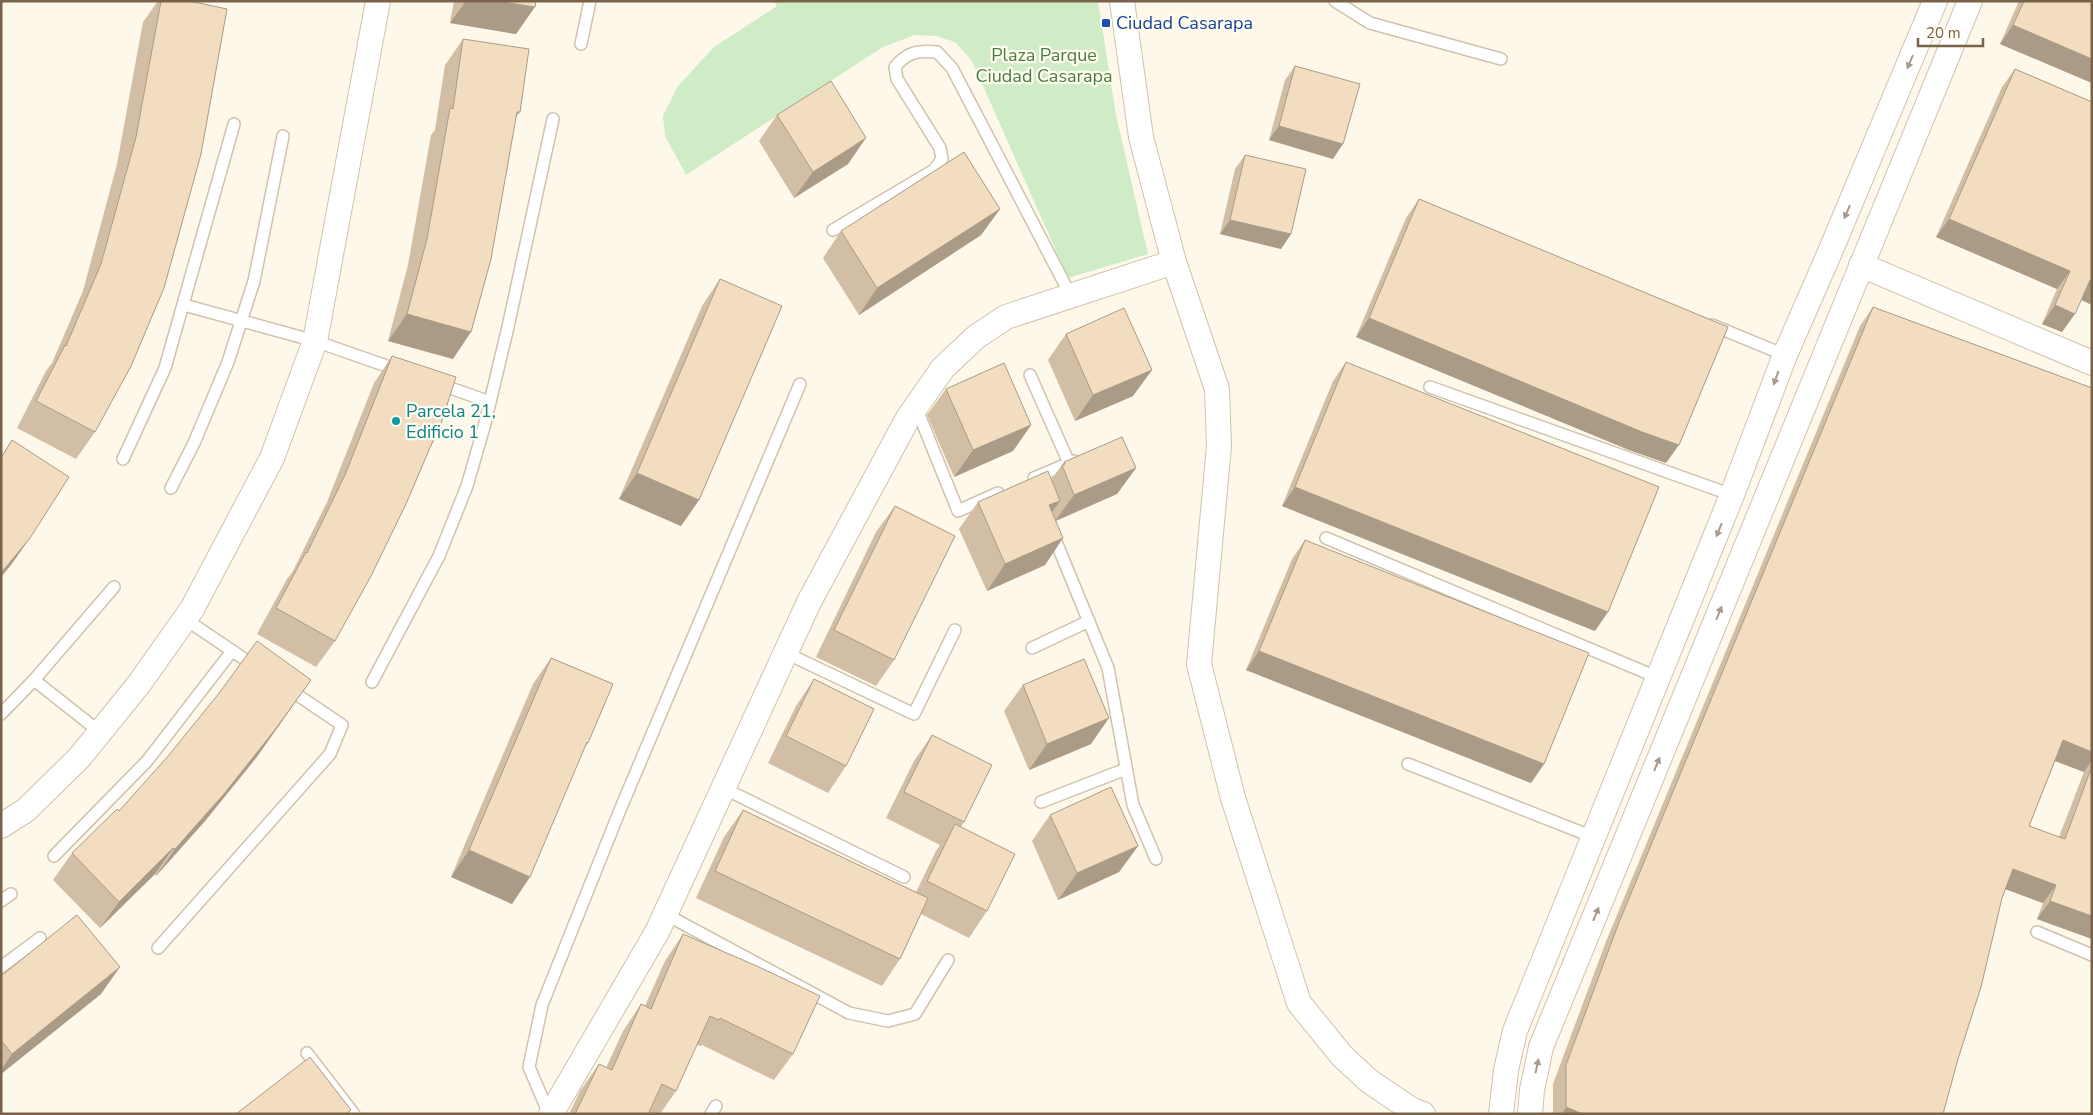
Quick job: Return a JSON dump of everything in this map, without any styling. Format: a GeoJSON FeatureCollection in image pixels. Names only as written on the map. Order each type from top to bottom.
{"type":"FeatureCollection","features":[{"type":"Feature","properties":{"kind":"street"},"geometry":{"type":"LineString","coordinates":[[1,826],[26,810],[79,758],[139,684],[192,609],[272,458],[315,341],[378,1]]}},
{"type":"Feature","properties":{"kind":"street"},"geometry":{"type":"LineString","coordinates":[[1122,1],[1141,137],[1174,262],[1217,389],[1219,446],[1198,664],[1233,798],[1300,1003],[1342,1056],[1369,1081],[1412,1110],[1423,1114]]}},
{"type":"Feature","properties":{"kind":"street"},"geometry":{"type":"LineString","coordinates":[[1501,1114],[1506,1070],[1515,1031],[1732,495],[1784,355],[1830,252],[1935,1]]}},
{"type":"Feature","properties":{"kind":"street"},"geometry":{"type":"LineString","coordinates":[[1530,1114],[1532,1090],[1542,1047],[1970,1]]}},
{"type":"Feature","properties":{"kind":"street"},"geometry":{"type":"LineString","coordinates":[[550,1114],[652,941],[809,602],[908,418],[943,368],[976,337],[1006,317],[1174,262]]}},
{"type":"Feature","properties":{"kind":"street"},"geometry":{"type":"LineString","coordinates":[[1861,265],[2092,363]]}},
{"type":"Feature","properties":{"kind":"lane"},"geometry":{"type":"LineString","coordinates":[[581,44],[590,1]]}},
{"type":"Feature","properties":{"kind":"lane"},"geometry":{"type":"LineString","coordinates":[[1335,1],[1370,23],[1501,59]]}},
{"type":"Feature","properties":{"kind":"lane"},"geometry":{"type":"LineString","coordinates":[[833,230],[934,170],[942,159],[940,148],[898,79],[895,67],[901,59],[911,53],[923,50],[937,52],[952,68],[1071,296]]}},
{"type":"Feature","properties":{"kind":"lane"},"geometry":{"type":"LineString","coordinates":[[372,682],[439,556],[467,486],[490,402],[553,119]]}},
{"type":"Feature","properties":{"kind":"lane"},"geometry":{"type":"LineString","coordinates":[[123,459],[166,368],[234,124]]}},
{"type":"Feature","properties":{"kind":"lane"},"geometry":{"type":"LineString","coordinates":[[171,488],[198,434],[228,362],[254,281],[283,136]]}},
{"type":"Feature","properties":{"kind":"lane"},"geometry":{"type":"LineString","coordinates":[[184,305],[315,341],[407,373]]}},
{"type":"Feature","properties":{"kind":"lane"},"geometry":{"type":"LineString","coordinates":[[1697,319],[1784,355]]}},
{"type":"Feature","properties":{"kind":"lane"},"geometry":{"type":"LineString","coordinates":[[1030,375],[1069,463]]}},
{"type":"Feature","properties":{"kind":"lane"},"geometry":{"type":"LineString","coordinates":[[426,379],[490,402]]}},
{"type":"Feature","properties":{"kind":"lane"},"geometry":{"type":"LineString","coordinates":[[550,1114],[529,1067],[542,1005],[620,810],[800,384]]}},
{"type":"Feature","properties":{"kind":"lane"},"geometry":{"type":"LineString","coordinates":[[1430,387],[1732,495]]}},
{"type":"Feature","properties":{"kind":"lane"},"geometry":{"type":"LineString","coordinates":[[916,407],[958,510],[1025,485],[1087,455]]}},
{"type":"Feature","properties":{"kind":"lane"},"geometry":{"type":"LineString","coordinates":[[1049,524],[1108,668],[1132,805],[1156,859]]}},
{"type":"Feature","properties":{"kind":"lane"},"geometry":{"type":"LineString","coordinates":[[1326,538],[1659,678]]}},
{"type":"Feature","properties":{"kind":"lane"},"geometry":{"type":"LineString","coordinates":[[1,714],[34,680],[114,586]]}},
{"type":"Feature","properties":{"kind":"lane"},"geometry":{"type":"LineString","coordinates":[[158,948],[330,754],[342,724],[185,619]]}},
{"type":"Feature","properties":{"kind":"lane"},"geometry":{"type":"LineString","coordinates":[[1032,648],[1089,621]]}},
{"type":"Feature","properties":{"kind":"lane"},"geometry":{"type":"LineString","coordinates":[[786,652],[914,714],[955,630]]}},
{"type":"Feature","properties":{"kind":"lane"},"geometry":{"type":"LineString","coordinates":[[54,856],[147,761],[232,651]]}},
{"type":"Feature","properties":{"kind":"lane"},"geometry":{"type":"LineString","coordinates":[[34,680],[100,732]]}},
{"type":"Feature","properties":{"kind":"lane"},"geometry":{"type":"LineString","coordinates":[[1408,764],[1592,837]]}},
{"type":"Feature","properties":{"kind":"lane"},"geometry":{"type":"LineString","coordinates":[[1041,802],[1126,769]]}},
{"type":"Feature","properties":{"kind":"lane"},"geometry":{"type":"LineString","coordinates":[[723,788],[904,877]]}},
{"type":"Feature","properties":{"kind":"lane"},"geometry":{"type":"LineString","coordinates":[[1,901],[11,894]]}},
{"type":"Feature","properties":{"kind":"lane"},"geometry":{"type":"LineString","coordinates":[[665,914],[850,1013],[888,1021],[915,1014],[948,960]]}},
{"type":"Feature","properties":{"kind":"lane"},"geometry":{"type":"LineString","coordinates":[[2037,932],[2092,955]]}},
{"type":"Feature","properties":{"kind":"lane"},"geometry":{"type":"LineString","coordinates":[[1,967],[40,938]]}},
{"type":"Feature","properties":{"kind":"lane"},"geometry":{"type":"LineString","coordinates":[[307,1053],[354,1114]]}},
{"type":"Feature","properties":{"kind":"green space","name":"Plaza Parque Ciudad Casarapa"},"geometry":{"type":"Polygon","coordinates":[[[774,1],[1098,1],[1116,115],[1148,254],[1068,278],[972,61],[955,42],[937,36],[915,35],[883,47],[686,175],[665,136],[663,116],[678,86],[714,47],[777,6],[774,1]]]}},
{"type":"Feature","properties":{"kind":"building"},"geometry":{"type":"Polygon","coordinates":[[[161,1],[189,1],[227,9],[201,154],[164,288],[131,366],[95,432],[36,401],[66,346],[101,264],[136,137],[161,1]]]}},
{"type":"Feature","properties":{"kind":"building"},"geometry":{"type":"Polygon","coordinates":[[[497,1],[536,1],[535,7],[497,1]]]}},
{"type":"Feature","properties":{"kind":"building"},"geometry":{"type":"Polygon","coordinates":[[[2024,1],[2092,1],[2092,59],[2013,25],[2024,1]]]}},
{"type":"Feature","properties":{"kind":"building"},"geometry":{"type":"Polygon","coordinates":[[[463,39],[529,49],[520,112],[517,112],[491,259],[471,332],[407,314],[427,239],[450,108],[453,109],[463,39]]]}},
{"type":"Feature","properties":{"kind":"building"},"geometry":{"type":"Polygon","coordinates":[[[1295,66],[1360,84],[1343,144],[1279,126],[1295,66]]]}},
{"type":"Feature","properties":{"kind":"building"},"geometry":{"type":"Polygon","coordinates":[[[2015,69],[2092,102],[2092,281],[2090,280],[2075,314],[2055,305],[2070,271],[1949,219],[2015,69]]]}},
{"type":"Feature","properties":{"kind":"building"},"geometry":{"type":"Polygon","coordinates":[[[831,81],[866,138],[813,172],[777,115],[831,81]]]}},
{"type":"Feature","properties":{"kind":"building"},"geometry":{"type":"Polygon","coordinates":[[[964,152],[1000,209],[877,288],[841,231],[964,152]]]}},
{"type":"Feature","properties":{"kind":"building"},"geometry":{"type":"Polygon","coordinates":[[[1245,155],[1306,169],[1291,234],[1230,220],[1245,155]]]}},
{"type":"Feature","properties":{"kind":"building"},"geometry":{"type":"Polygon","coordinates":[[[1419,199],[1728,327],[1679,445],[1642,432],[1369,318],[1419,199]]]}},
{"type":"Feature","properties":{"kind":"building"},"geometry":{"type":"Polygon","coordinates":[[[720,279],[782,306],[699,500],[637,473],[720,279]]]}},
{"type":"Feature","properties":{"kind":"building"},"geometry":{"type":"Polygon","coordinates":[[[1873,307],[2092,388],[2092,752],[2063,740],[2029,826],[2065,839],[2092,766],[2092,916],[2050,901],[2056,885],[2013,869],[2002,898],[1981,987],[1943,1114],[1583,1114],[1566,1107],[1566,1065],[1618,925],[1873,307]]]}},
{"type":"Feature","properties":{"kind":"building"},"geometry":{"type":"Polygon","coordinates":[[[1124,308],[1152,370],[1093,395],[1066,334],[1124,308]]]}},
{"type":"Feature","properties":{"kind":"building"},"geometry":{"type":"Polygon","coordinates":[[[392,356],[456,377],[437,436],[435,436],[406,504],[371,576],[335,641],[276,608],[307,553],[345,475],[392,356]]]}},
{"type":"Feature","properties":{"kind":"building"},"geometry":{"type":"Polygon","coordinates":[[[1346,362],[1659,487],[1608,612],[1295,487],[1346,362]]]}},
{"type":"Feature","properties":{"kind":"building"},"geometry":{"type":"Polygon","coordinates":[[[1004,363],[1031,425],[973,450],[946,389],[1004,363]]]}},
{"type":"Feature","properties":{"kind":"building"},"geometry":{"type":"Polygon","coordinates":[[[1122,437],[1136,468],[1074,495],[1062,465],[1065,464],[1064,462],[1122,437]]]}},
{"type":"Feature","properties":{"kind":"building"},"geometry":{"type":"Polygon","coordinates":[[[12,440],[69,477],[30,538],[1,573],[1,458],[12,440]]]}},
{"type":"Feature","properties":{"kind":"building"},"geometry":{"type":"Polygon","coordinates":[[[1048,471],[1060,501],[1049,505],[1063,538],[1005,564],[978,502],[1048,471]]]}},
{"type":"Feature","properties":{"kind":"building"},"geometry":{"type":"Polygon","coordinates":[[[895,506],[955,536],[894,660],[834,630],[895,506]]]}},
{"type":"Feature","properties":{"kind":"building"},"geometry":{"type":"Polygon","coordinates":[[[1305,540],[1589,653],[1544,764],[1259,651],[1305,540]]]}},
{"type":"Feature","properties":{"kind":"building"},"geometry":{"type":"Polygon","coordinates":[[[257,641],[311,680],[274,731],[224,794],[175,849],[173,848],[119,902],[72,853],[117,809],[119,811],[169,755],[220,692],[257,641]]]}},
{"type":"Feature","properties":{"kind":"building"},"geometry":{"type":"Polygon","coordinates":[[[551,658],[613,684],[530,877],[469,850],[551,658]]]}},
{"type":"Feature","properties":{"kind":"building"},"geometry":{"type":"Polygon","coordinates":[[[1084,659],[1109,718],[1047,744],[1023,685],[1084,659]]]}},
{"type":"Feature","properties":{"kind":"building"},"geometry":{"type":"Polygon","coordinates":[[[814,679],[874,709],[846,766],[786,736],[814,679]]]}},
{"type":"Feature","properties":{"kind":"building"},"geometry":{"type":"Polygon","coordinates":[[[932,735],[992,765],[964,822],[904,792],[932,735]]]}},
{"type":"Feature","properties":{"kind":"building"},"geometry":{"type":"Polygon","coordinates":[[[1111,787],[1138,846],[1077,873],[1050,815],[1111,787]]]}},
{"type":"Feature","properties":{"kind":"building"},"geometry":{"type":"Polygon","coordinates":[[[743,810],[928,898],[900,959],[715,871],[743,810]]]}},
{"type":"Feature","properties":{"kind":"building"},"geometry":{"type":"Polygon","coordinates":[[[955,824],[1015,854],[987,911],[927,881],[955,824]]]}},
{"type":"Feature","properties":{"kind":"building"},"geometry":{"type":"Polygon","coordinates":[[[77,915],[120,967],[12,1054],[1,1040],[1,976],[77,915]]]}},
{"type":"Feature","properties":{"kind":"building"},"geometry":{"type":"Polygon","coordinates":[[[683,934],[820,996],[793,1054],[720,1018],[719,1020],[710,1016],[676,1091],[662,1084],[648,1114],[575,1114],[599,1064],[612,1070],[641,1004],[651,1009],[683,934]]]}},
{"type":"Feature","properties":{"kind":"building"},"geometry":{"type":"Polygon","coordinates":[[[310,1057],[351,1110],[346,1114],[236,1114],[310,1057]]]}},
{"type":"Feature","properties":{"kind":"place","name":"Ciudad Casarapa"},"geometry":{"type":"Point","coordinates":[1106,23]}},
{"type":"Feature","properties":{"kind":"place","name":"Parcela 21, Edificio 1"},"geometry":{"type":"Point","coordinates":[396,421]}}]}
